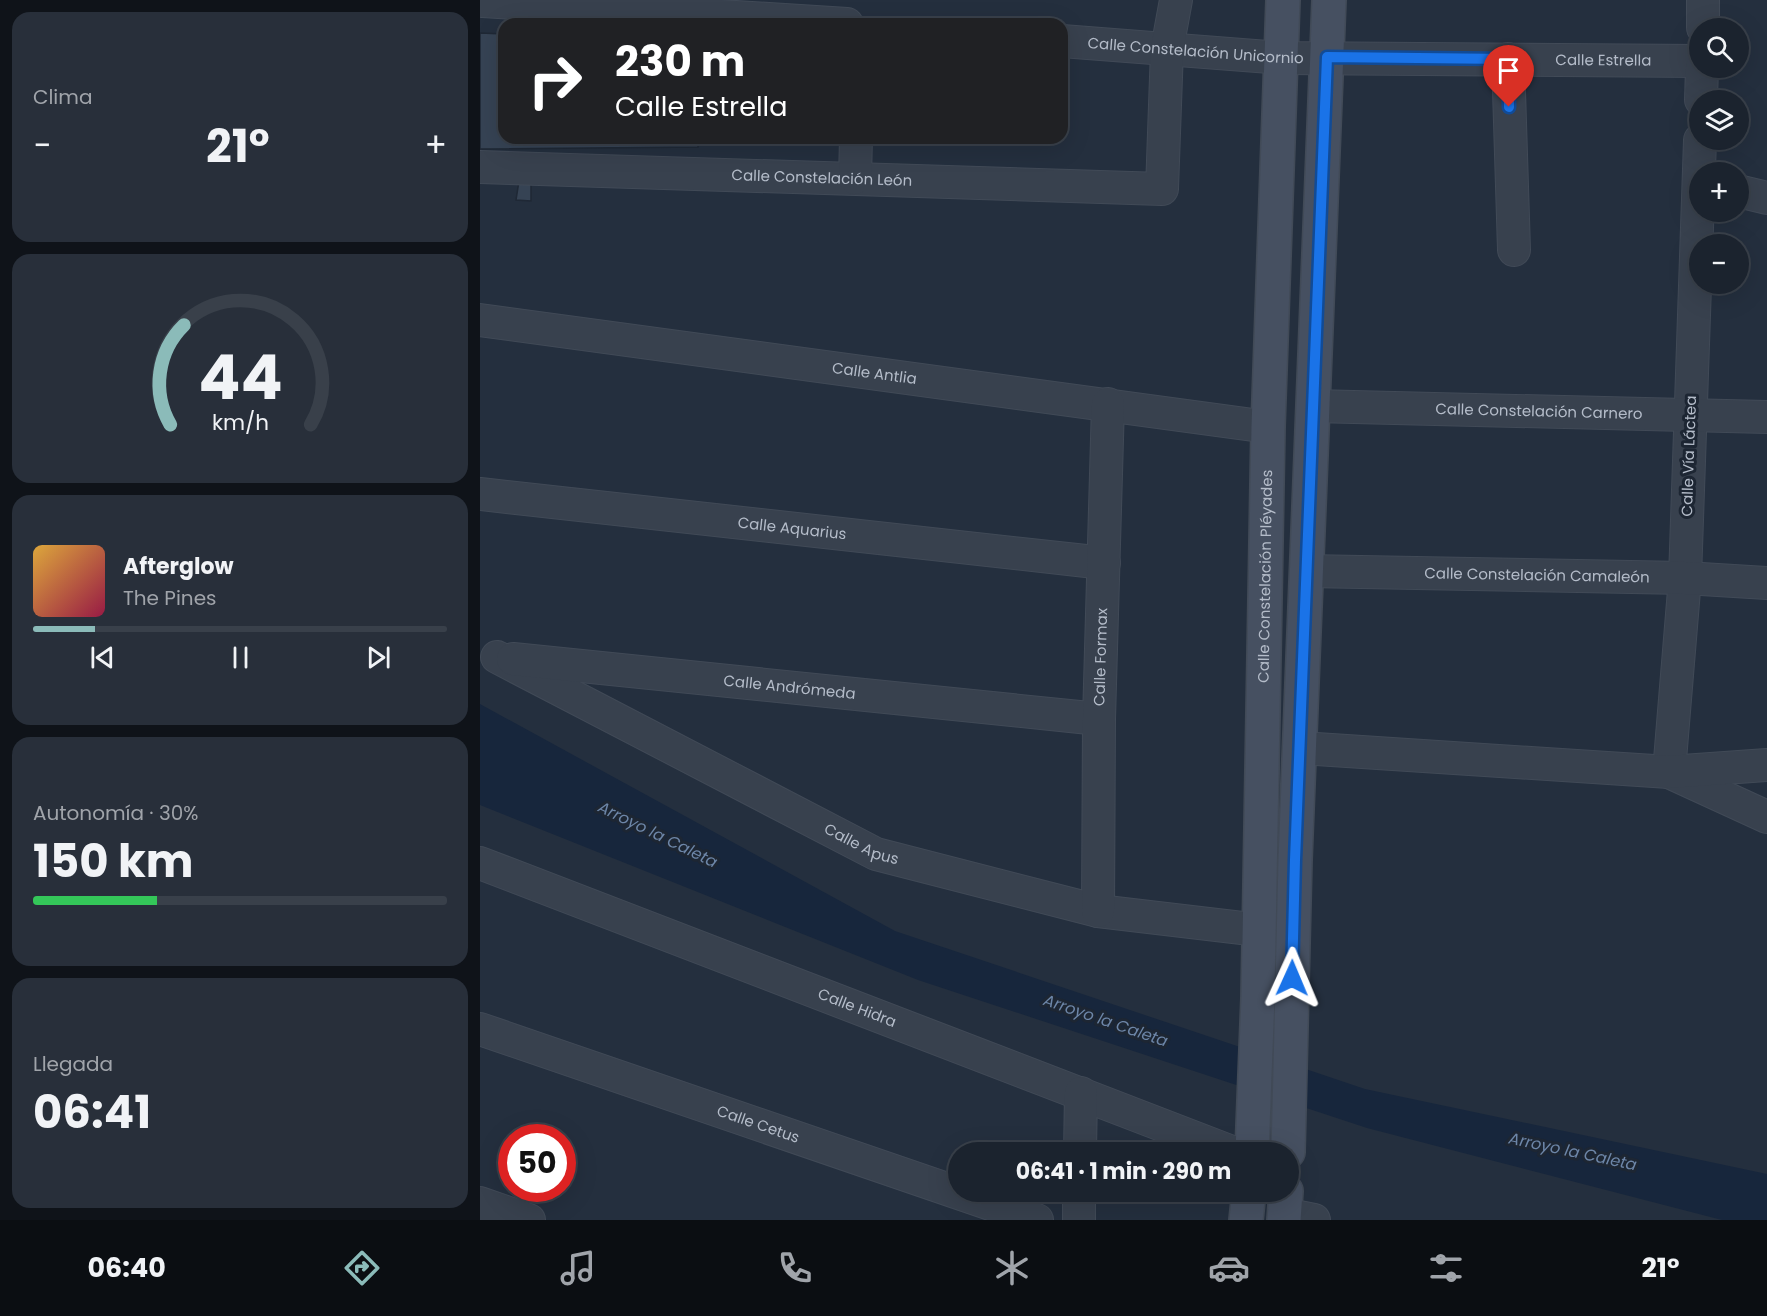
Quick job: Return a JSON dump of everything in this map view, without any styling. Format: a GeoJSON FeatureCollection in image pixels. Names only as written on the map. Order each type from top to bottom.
{"type":"FeatureCollection","features":[{"type":"Feature","properties":{"kind":"main road","name":"Calle Constelación Pléyades"},"geometry":{"type":"LineString","coordinates":[[1246,1142],[1258,998],[1269,427],[1282,0]]}},
{"type":"Feature","properties":{"kind":"main road"},"geometry":{"type":"LineString","coordinates":[[1288,1142],[1295,860],[1329,0]]}},
{"type":"Feature","properties":{"kind":"main road"},"geometry":{"type":"LineString","coordinates":[[1246,1220],[1248,1202]]}},
{"type":"Feature","properties":{"kind":"street"},"geometry":{"type":"LineString","coordinates":[[858,18],[859,0]]}},
{"type":"Feature","properties":{"kind":"street"},"geometry":{"type":"LineString","coordinates":[[1167,49],[1176,0]]}},
{"type":"Feature","properties":{"kind":"street"},"geometry":{"type":"LineString","coordinates":[[1703,0],[1703,18]]}},
{"type":"Feature","properties":{"kind":"street"},"geometry":{"type":"LineString","coordinates":[[483,1],[752,18]]}},
{"type":"Feature","properties":{"kind":"street","name":"Calle Constelación Unicornio"},"geometry":{"type":"LineString","coordinates":[[1068,41],[1281,58],[1327,57]]}},
{"type":"Feature","properties":{"kind":"street","name":"Calle Constelación León"},"geometry":{"type":"LineString","coordinates":[[480,167],[1162,189],[1167,49]]}},
{"type":"Feature","properties":{"kind":"street","name":"Calle Estrella"},"geometry":{"type":"LineString","coordinates":[[1327,57],[1689,62]]}},
{"type":"Feature","properties":{"kind":"street"},"geometry":{"type":"LineString","coordinates":[[1508,59],[1514,250]]}},
{"type":"Feature","properties":{"kind":"street"},"geometry":{"type":"LineString","coordinates":[[855,178],[856,144]]}},
{"type":"Feature","properties":{"kind":"street"},"geometry":{"type":"LineString","coordinates":[[1749,194],[1767,198]]}},
{"type":"Feature","properties":{"kind":"street","name":"Calle Vía Láctea"},"geometry":{"type":"LineString","coordinates":[[1669,772],[1685,579],[1697,222]]}},
{"type":"Feature","properties":{"kind":"street","name":"Calle Antlia"},"geometry":{"type":"LineString","coordinates":[[480,320],[1269,427]]}},
{"type":"Feature","properties":{"kind":"street","name":"Calle Formax"},"geometry":{"type":"LineString","coordinates":[[1098,910],[1108,404]]}},
{"type":"Feature","properties":{"kind":"street","name":"Calle Constelación Carnero"},"geometry":{"type":"LineString","coordinates":[[1313,406],[1767,417]]}},
{"type":"Feature","properties":{"kind":"street","name":"Calle Aquarius"},"geometry":{"type":"LineString","coordinates":[[480,494],[1104,563]]}},
{"type":"Feature","properties":{"kind":"street","name":"Calle Constelación Camaleón"},"geometry":{"type":"LineString","coordinates":[[1306,571],[1685,579],[1767,583]]}},
{"type":"Feature","properties":{"kind":"street","name":"Calle Apus"},"geometry":{"type":"LineString","coordinates":[[488,655],[876,854],[1098,910],[1259,930]]}},
{"type":"Feature","properties":{"kind":"street","name":"Calle Andrómeda"},"geometry":{"type":"LineString","coordinates":[[488,655],[1100,719]]}},
{"type":"Feature","properties":{"kind":"street"},"geometry":{"type":"LineString","coordinates":[[1300,748],[1669,772],[1767,765]]}},
{"type":"Feature","properties":{"kind":"street"},"geometry":{"type":"LineString","coordinates":[[1669,772],[1767,817]]}},
{"type":"Feature","properties":{"kind":"street","name":"Calle Hidra"},"geometry":{"type":"LineString","coordinates":[[480,863],[1081,1093],[1222,1142]]}},
{"type":"Feature","properties":{"kind":"street","name":"Calle Cetus"},"geometry":{"type":"LineString","coordinates":[[480,1029],[1037,1220]]}},
{"type":"Feature","properties":{"kind":"street"},"geometry":{"type":"LineString","coordinates":[[1080,1142],[1081,1093]]}},
{"type":"Feature","properties":{"kind":"street"},"geometry":{"type":"LineString","coordinates":[[1079,1202],[1079,1220]]}},
{"type":"Feature","properties":{"kind":"street"},"geometry":{"type":"LineString","coordinates":[[480,1203],[529,1220]]}},
{"type":"Feature","properties":{"kind":"water","name":"Arroyo la Caleta"},"geometry":{"type":"Polygon","coordinates":[[[480,704],[895,931],[1365,1089],[1767,1174],[1767,1220],[1722,1220],[1367,1128],[918,980],[480,805],[480,704]]]}},
{"type":"Feature","properties":{"kind":"building"},"geometry":{"type":"Polygon","coordinates":[[[480,33],[498,34],[498,144],[698,144],[698,147],[480,149],[480,33]]]}},
{"type":"Feature","properties":{"kind":"building"},"geometry":{"type":"Polygon","coordinates":[[[519,181],[531,182],[531,201],[516,200],[519,181]]]}},
{"type":"Feature","properties":{"kind":"route"},"geometry":{"type":"LineString","coordinates":[[1292,978],[1327,57],[1508,59],[1509,107]]}}]}
